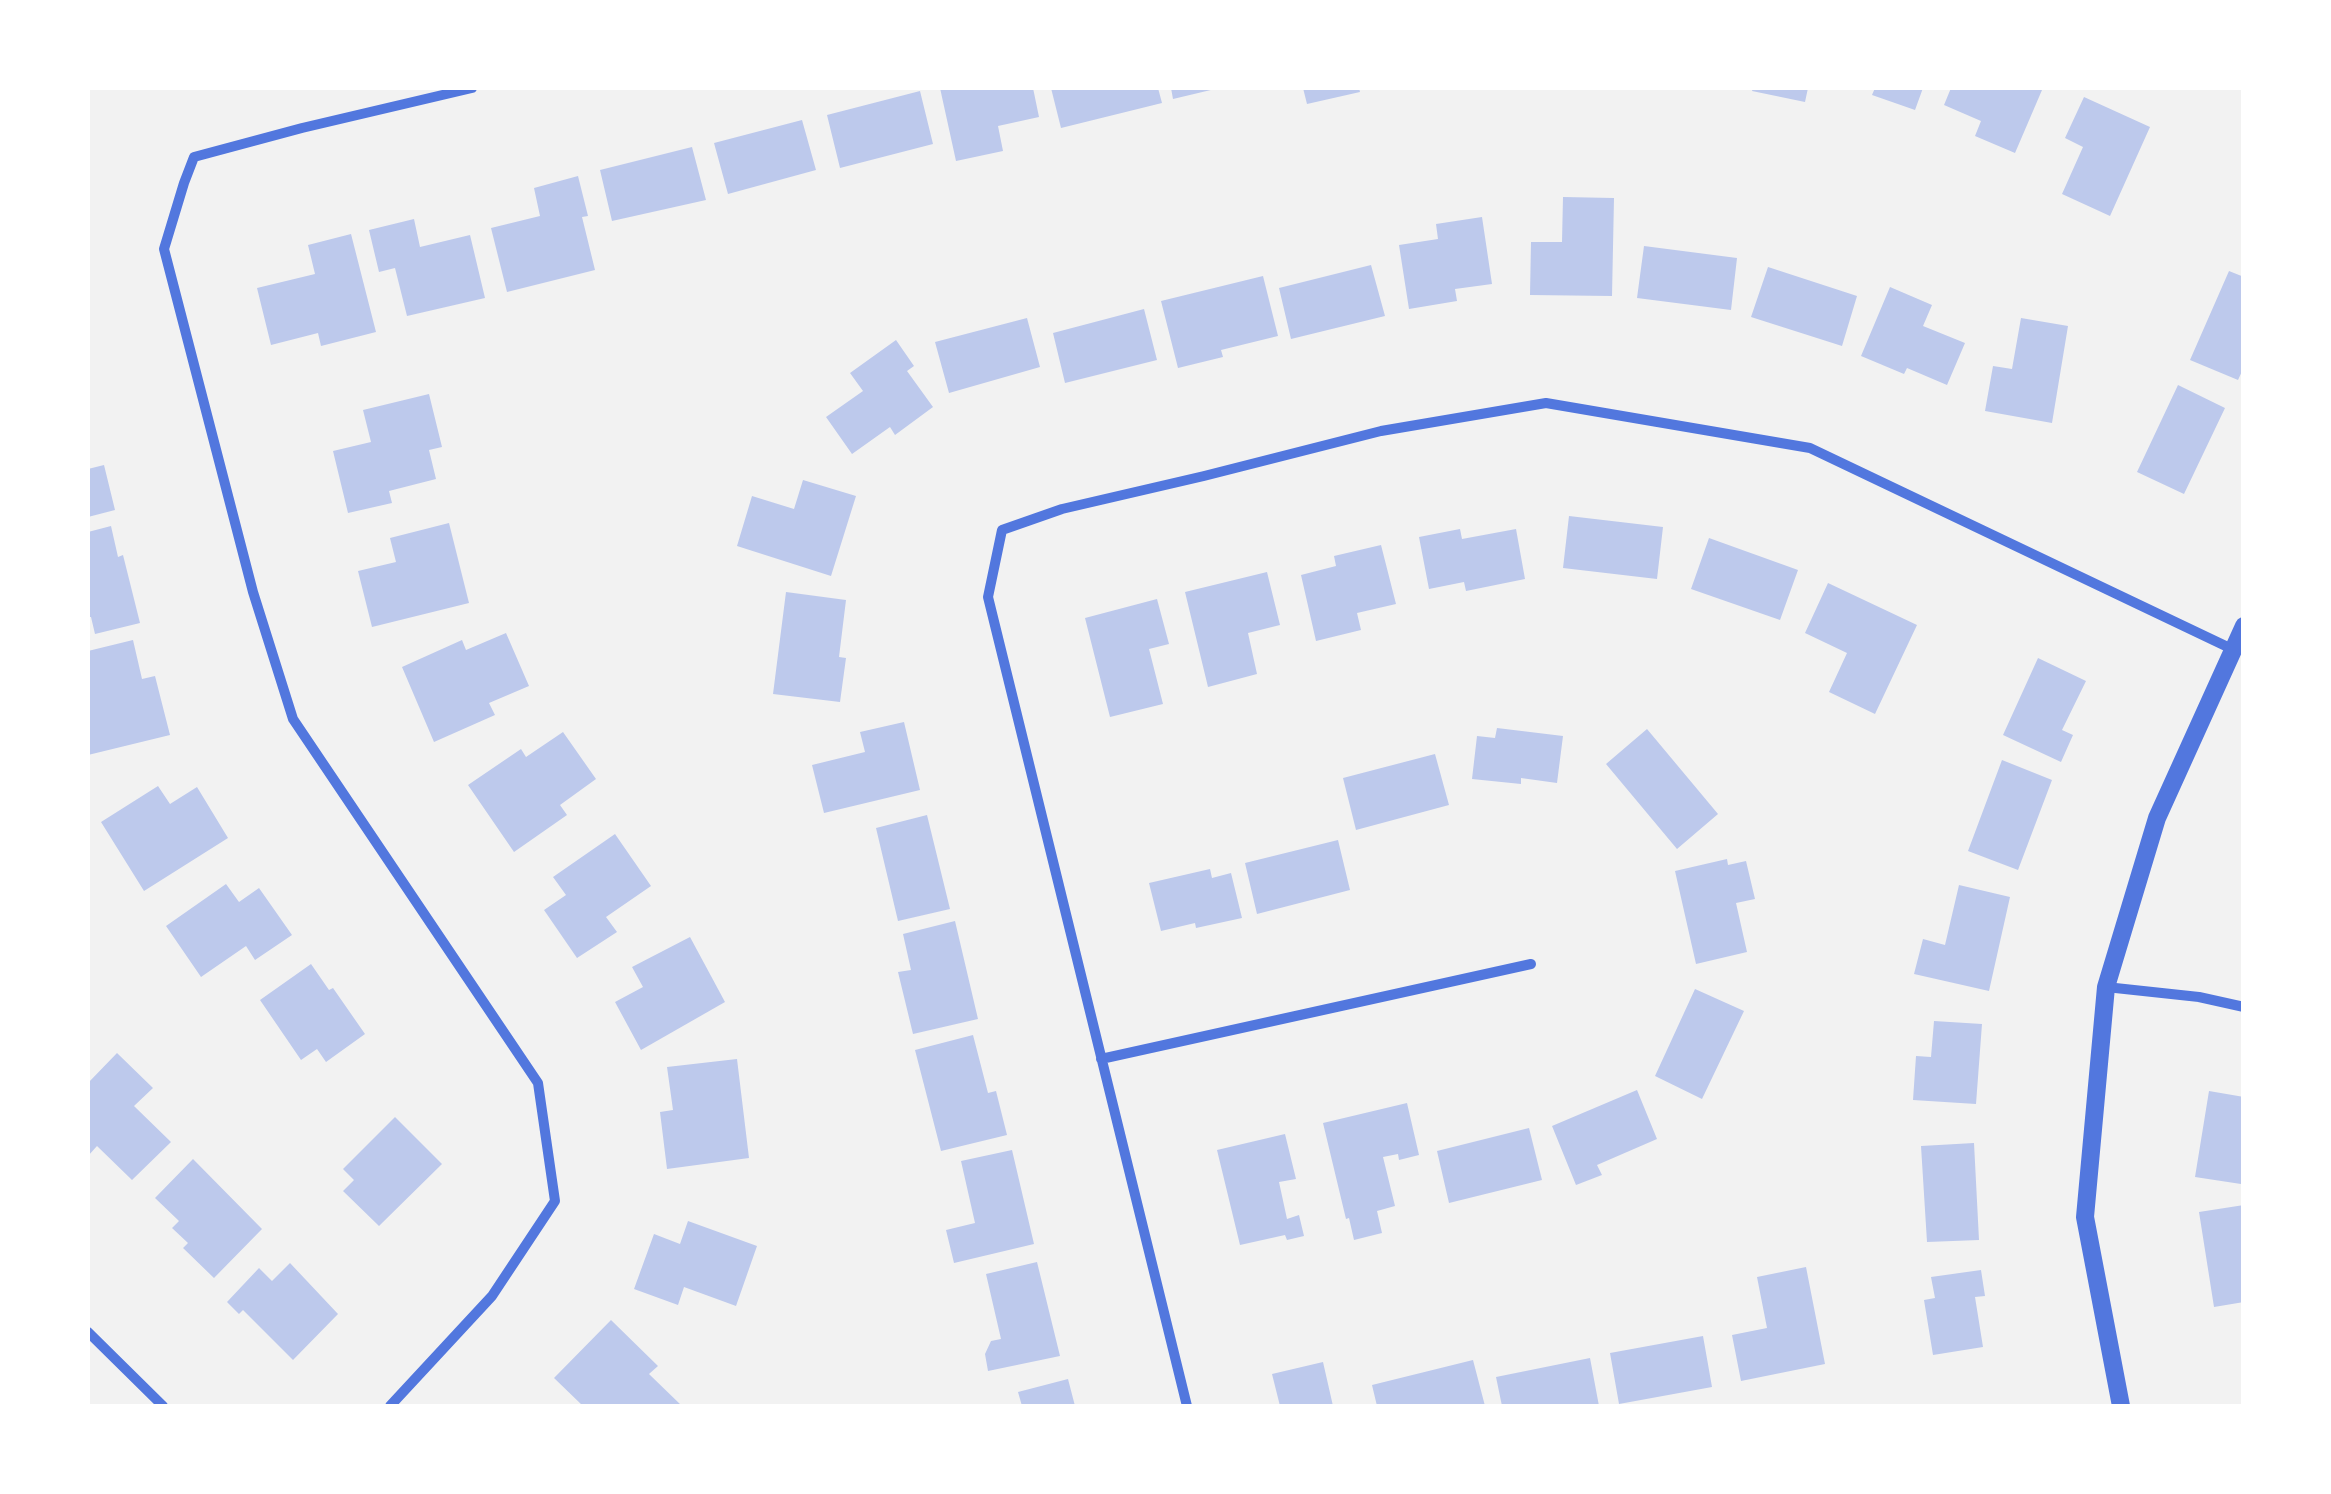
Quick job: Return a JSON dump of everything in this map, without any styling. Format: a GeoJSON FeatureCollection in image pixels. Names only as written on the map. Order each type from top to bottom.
{"type":"FeatureCollection","features":[{"type":"Feature","properties":{"kind":"street"},"geometry":{"type":"LineString","coordinates":[[390,1406],[492,1296],[555,1201],[538,1083],[293,719],[253,592],[164,249],[194,157],[472,88]]}},
{"type":"Feature","properties":{"kind":"street"},"geometry":{"type":"LineString","coordinates":[[1186,1406],[988,597],[1002,530],[1062,509],[1381,431],[1546,403],[1810,448],[2232,649]]}},
{"type":"Feature","properties":{"kind":"street"},"geometry":{"type":"LineString","coordinates":[[2121,1406],[2086,1216],[2106,987],[2157,818],[2244,626]]}},
{"type":"Feature","properties":{"kind":"street"},"geometry":{"type":"LineString","coordinates":[[1101,1059],[1531,964]]}},
{"type":"Feature","properties":{"kind":"street"},"geometry":{"type":"LineString","coordinates":[[2106,987],[2244,1006]]}},
{"type":"Feature","properties":{"kind":"street"},"geometry":{"type":"LineString","coordinates":[[88,1332],[163,1406]]}},
{"type":"Feature","properties":{"kind":"building"},"geometry":{"type":"Polygon","coordinates":[[[940,88],[1033,88],[1039,117],[998,126],[1003,151],[956,161],[940,88]]]}},
{"type":"Feature","properties":{"kind":"building"},"geometry":{"type":"Polygon","coordinates":[[[1051,88],[1158,88],[1162,103],[1061,128],[1051,88]]]}},
{"type":"Feature","properties":{"kind":"building"},"geometry":{"type":"Polygon","coordinates":[[[1171,88],[1215,88],[1215,89],[1173,99],[1171,88]]]}},
{"type":"Feature","properties":{"kind":"building"},"geometry":{"type":"Polygon","coordinates":[[[1303,88],[1359,88],[1360,92],[1307,104],[1303,88]]]}},
{"type":"Feature","properties":{"kind":"building"},"geometry":{"type":"Polygon","coordinates":[[[1808,88],[1805,102],[1752,91],[1808,88]]]}},
{"type":"Feature","properties":{"kind":"building"},"geometry":{"type":"Polygon","coordinates":[[[1875,88],[1923,88],[1915,110],[1872,95],[1875,88]]]}},
{"type":"Feature","properties":{"kind":"building"},"geometry":{"type":"Polygon","coordinates":[[[1951,88],[2042,90],[2015,153],[1975,136],[1981,121],[1944,105],[1951,88]]]}},
{"type":"Feature","properties":{"kind":"building"},"geometry":{"type":"Polygon","coordinates":[[[920,91],[933,144],[840,168],[827,115],[920,91]]]}},
{"type":"Feature","properties":{"kind":"building"},"geometry":{"type":"Polygon","coordinates":[[[2084,97],[2150,127],[2110,216],[2062,194],[2083,147],[2065,138],[2084,97]]]}},
{"type":"Feature","properties":{"kind":"building"},"geometry":{"type":"Polygon","coordinates":[[[802,120],[816,170],[728,194],[714,143],[802,120]]]}},
{"type":"Feature","properties":{"kind":"building"},"geometry":{"type":"Polygon","coordinates":[[[692,147],[706,200],[612,221],[600,170],[692,147]]]}},
{"type":"Feature","properties":{"kind":"building"},"geometry":{"type":"Polygon","coordinates":[[[578,176],[588,216],[582,217],[595,270],[507,292],[491,228],[540,216],[534,188],[578,176]]]}},
{"type":"Feature","properties":{"kind":"building"},"geometry":{"type":"Polygon","coordinates":[[[1563,197],[1614,198],[1612,296],[1530,295],[1531,242],[1562,242],[1563,197]]]}},
{"type":"Feature","properties":{"kind":"building"},"geometry":{"type":"Polygon","coordinates":[[[1482,217],[1492,284],[1455,289],[1457,301],[1409,309],[1399,245],[1438,239],[1436,224],[1482,217]]]}},
{"type":"Feature","properties":{"kind":"building"},"geometry":{"type":"Polygon","coordinates":[[[414,219],[420,247],[470,235],[485,298],[407,316],[395,268],[379,272],[369,230],[414,219]]]}},
{"type":"Feature","properties":{"kind":"building"},"geometry":{"type":"Polygon","coordinates":[[[351,234],[376,332],[321,346],[318,333],[271,345],[257,288],[315,274],[308,245],[351,234]]]}},
{"type":"Feature","properties":{"kind":"building"},"geometry":{"type":"Polygon","coordinates":[[[1644,246],[1737,258],[1731,310],[1637,298],[1644,246]]]}},
{"type":"Feature","properties":{"kind":"building"},"geometry":{"type":"Polygon","coordinates":[[[1371,265],[1385,316],[1291,339],[1279,288],[1371,265]]]}},
{"type":"Feature","properties":{"kind":"building"},"geometry":{"type":"Polygon","coordinates":[[[1768,267],[1857,296],[1842,346],[1751,317],[1768,267]]]}},
{"type":"Feature","properties":{"kind":"building"},"geometry":{"type":"Polygon","coordinates":[[[2229,271],[2244,277],[2244,367],[2238,380],[2190,360],[2229,271]]]}},
{"type":"Feature","properties":{"kind":"building"},"geometry":{"type":"Polygon","coordinates":[[[1263,276],[1278,336],[1221,350],[1223,357],[1178,368],[1161,301],[1263,276]]]}},
{"type":"Feature","properties":{"kind":"building"},"geometry":{"type":"Polygon","coordinates":[[[1890,287],[1932,305],[1923,326],[1965,343],[1947,385],[1907,368],[1904,374],[1861,356],[1890,287]]]}},
{"type":"Feature","properties":{"kind":"building"},"geometry":{"type":"Polygon","coordinates":[[[1144,309],[1157,360],[1065,383],[1053,333],[1144,309]]]}},
{"type":"Feature","properties":{"kind":"building"},"geometry":{"type":"Polygon","coordinates":[[[1027,318],[1040,367],[949,393],[935,342],[1027,318]]]}},
{"type":"Feature","properties":{"kind":"building"},"geometry":{"type":"Polygon","coordinates":[[[2021,318],[2068,326],[2052,423],[1985,411],[1993,366],[2012,369],[2021,318]]]}},
{"type":"Feature","properties":{"kind":"building"},"geometry":{"type":"Polygon","coordinates":[[[896,340],[914,366],[907,371],[933,407],[895,435],[890,427],[852,454],[826,417],[863,391],[850,373],[896,340]]]}},
{"type":"Feature","properties":{"kind":"building"},"geometry":{"type":"Polygon","coordinates":[[[2178,385],[2225,408],[2184,494],[2137,472],[2178,385]]]}},
{"type":"Feature","properties":{"kind":"building"},"geometry":{"type":"Polygon","coordinates":[[[429,394],[442,447],[429,450],[436,479],[389,491],[392,503],[348,513],[333,451],[371,442],[363,410],[429,394]]]}},
{"type":"Feature","properties":{"kind":"building"},"geometry":{"type":"Polygon","coordinates":[[[104,465],[115,510],[88,517],[88,469],[104,465]]]}},
{"type":"Feature","properties":{"kind":"building"},"geometry":{"type":"Polygon","coordinates":[[[803,480],[856,496],[831,576],[737,546],[752,496],[794,509],[803,480]]]}},
{"type":"Feature","properties":{"kind":"building"},"geometry":{"type":"Polygon","coordinates":[[[1569,516],[1663,527],[1657,579],[1563,568],[1569,516]]]}},
{"type":"Feature","properties":{"kind":"building"},"geometry":{"type":"Polygon","coordinates":[[[449,523],[469,603],[372,627],[358,571],[396,562],[390,538],[449,523]]]}},
{"type":"Feature","properties":{"kind":"building"},"geometry":{"type":"Polygon","coordinates":[[[111,526],[118,557],[123,555],[140,623],[95,634],[88,617],[88,532],[111,526]]]}},
{"type":"Feature","properties":{"kind":"building"},"geometry":{"type":"Polygon","coordinates":[[[1460,529],[1462,539],[1516,529],[1525,579],[1466,591],[1464,582],[1429,589],[1419,537],[1460,529]]]}},
{"type":"Feature","properties":{"kind":"building"},"geometry":{"type":"Polygon","coordinates":[[[1709,538],[1798,570],[1780,620],[1691,589],[1709,538]]]}},
{"type":"Feature","properties":{"kind":"building"},"geometry":{"type":"Polygon","coordinates":[[[1381,545],[1396,604],[1357,613],[1361,630],[1316,641],[1301,575],[1336,566],[1334,556],[1381,545]]]}},
{"type":"Feature","properties":{"kind":"building"},"geometry":{"type":"Polygon","coordinates":[[[1267,572],[1280,625],[1248,633],[1257,674],[1208,687],[1185,592],[1267,572]]]}},
{"type":"Feature","properties":{"kind":"building"},"geometry":{"type":"Polygon","coordinates":[[[1828,583],[1917,625],[1875,714],[1829,692],[1847,653],[1805,633],[1828,583]]]}},
{"type":"Feature","properties":{"kind":"building"},"geometry":{"type":"Polygon","coordinates":[[[786,592],[846,600],[839,657],[846,658],[840,702],[773,694],[786,592]]]}},
{"type":"Feature","properties":{"kind":"building"},"geometry":{"type":"Polygon","coordinates":[[[1157,599],[1169,644],[1149,649],[1163,704],[1110,717],[1085,618],[1157,599]]]}},
{"type":"Feature","properties":{"kind":"building"},"geometry":{"type":"Polygon","coordinates":[[[506,633],[529,686],[489,703],[495,715],[434,742],[402,667],[462,640],[466,650],[506,633]]]}},
{"type":"Feature","properties":{"kind":"building"},"geometry":{"type":"Polygon","coordinates":[[[133,640],[142,679],[155,676],[170,735],[88,755],[88,651],[133,640]]]}},
{"type":"Feature","properties":{"kind":"building"},"geometry":{"type":"Polygon","coordinates":[[[2038,658],[2086,681],[2062,730],[2073,735],[2061,762],[2003,735],[2038,658]]]}},
{"type":"Feature","properties":{"kind":"building"},"geometry":{"type":"Polygon","coordinates":[[[904,722],[920,790],[824,813],[812,765],[865,752],[860,732],[904,722]]]}},
{"type":"Feature","properties":{"kind":"building"},"geometry":{"type":"Polygon","coordinates":[[[1497,728],[1563,736],[1557,783],[1521,778],[1521,784],[1472,779],[1477,736],[1495,738],[1497,728]]]}},
{"type":"Feature","properties":{"kind":"building"},"geometry":{"type":"Polygon","coordinates":[[[1647,729],[1718,814],[1677,849],[1606,764],[1647,729]]]}},
{"type":"Feature","properties":{"kind":"building"},"geometry":{"type":"Polygon","coordinates":[[[563,732],[596,779],[560,805],[567,815],[514,852],[468,785],[521,749],[526,757],[563,732]]]}},
{"type":"Feature","properties":{"kind":"building"},"geometry":{"type":"Polygon","coordinates":[[[1435,754],[1449,805],[1356,830],[1343,778],[1435,754]]]}},
{"type":"Feature","properties":{"kind":"building"},"geometry":{"type":"Polygon","coordinates":[[[2002,760],[2052,780],[2018,870],[1968,851],[2002,760]]]}},
{"type":"Feature","properties":{"kind":"building"},"geometry":{"type":"Polygon","coordinates":[[[158,786],[170,804],[197,787],[228,838],[144,891],[101,822],[158,786]]]}},
{"type":"Feature","properties":{"kind":"building"},"geometry":{"type":"Polygon","coordinates":[[[927,815],[950,909],[898,921],[876,828],[927,815]]]}},
{"type":"Feature","properties":{"kind":"building"},"geometry":{"type":"Polygon","coordinates":[[[615,834],[651,886],[606,917],[617,932],[577,958],[544,910],[566,895],[553,877],[615,834]]]}},
{"type":"Feature","properties":{"kind":"building"},"geometry":{"type":"Polygon","coordinates":[[[1338,840],[1350,890],[1257,914],[1245,863],[1338,840]]]}},
{"type":"Feature","properties":{"kind":"building"},"geometry":{"type":"Polygon","coordinates":[[[1727,859],[1728,865],[1746,861],[1755,899],[1736,903],[1747,952],[1696,964],[1675,871],[1727,859]]]}},
{"type":"Feature","properties":{"kind":"building"},"geometry":{"type":"Polygon","coordinates":[[[1210,869],[1212,878],[1231,873],[1242,918],[1161,931],[1149,883],[1210,869]]]}},
{"type":"Feature","properties":{"kind":"building"},"geometry":{"type":"Polygon","coordinates":[[[226,884],[239,902],[259,888],[292,935],[255,960],[246,946],[201,977],[166,926],[226,884]]]}},
{"type":"Feature","properties":{"kind":"building"},"geometry":{"type":"Polygon","coordinates":[[[1959,885],[2010,897],[1989,991],[1914,974],[1923,939],[1945,945],[1959,885]]]}},
{"type":"Feature","properties":{"kind":"building"},"geometry":{"type":"Polygon","coordinates":[[[955,921],[978,1019],[913,1034],[898,972],[911,970],[903,934],[955,921]]]}},
{"type":"Feature","properties":{"kind":"building"},"geometry":{"type":"Polygon","coordinates":[[[690,937],[725,1002],[641,1050],[615,1002],[643,987],[632,967],[690,937]]]}},
{"type":"Feature","properties":{"kind":"building"},"geometry":{"type":"Polygon","coordinates":[[[311,964],[365,1034],[326,1062],[317,1049],[301,1060],[260,1000],[311,964]]]}},
{"type":"Feature","properties":{"kind":"building"},"geometry":{"type":"Polygon","coordinates":[[[1695,989],[1744,1011],[1702,1099],[1655,1076],[1695,989]]]}},
{"type":"Feature","properties":{"kind":"building"},"geometry":{"type":"Polygon","coordinates":[[[1934,1021],[1982,1024],[1976,1104],[1913,1100],[1916,1056],[1931,1057],[1934,1021]]]}},
{"type":"Feature","properties":{"kind":"building"},"geometry":{"type":"Polygon","coordinates":[[[973,1035],[988,1093],[996,1091],[1007,1135],[941,1151],[915,1050],[973,1035]]]}},
{"type":"Feature","properties":{"kind":"building"},"geometry":{"type":"Polygon","coordinates":[[[117,1053],[153,1088],[134,1106],[171,1142],[132,1180],[97,1146],[88,1156],[88,1083],[117,1053]]]}},
{"type":"Feature","properties":{"kind":"building"},"geometry":{"type":"Polygon","coordinates":[[[737,1059],[749,1158],[667,1169],[660,1112],[673,1110],[667,1067],[737,1059]]]}},
{"type":"Feature","properties":{"kind":"building"},"geometry":{"type":"Polygon","coordinates":[[[1637,1090],[1657,1139],[1597,1165],[1602,1175],[1576,1185],[1552,1126],[1637,1090]]]}},
{"type":"Feature","properties":{"kind":"building"},"geometry":{"type":"Polygon","coordinates":[[[2209,1091],[2244,1097],[2241,1184],[2195,1177],[2209,1091]]]}},
{"type":"Feature","properties":{"kind":"building"},"geometry":{"type":"Polygon","coordinates":[[[1407,1103],[1419,1155],[1399,1160],[1398,1154],[1383,1157],[1395,1206],[1377,1211],[1382,1233],[1354,1240],[1323,1123],[1407,1103]]]}},
{"type":"Feature","properties":{"kind":"building"},"geometry":{"type":"Polygon","coordinates":[[[395,1117],[442,1164],[379,1226],[343,1191],[354,1180],[343,1169],[395,1117]]]}},
{"type":"Feature","properties":{"kind":"building"},"geometry":{"type":"Polygon","coordinates":[[[1529,1128],[1542,1180],[1449,1203],[1437,1151],[1529,1128]]]}},
{"type":"Feature","properties":{"kind":"building"},"geometry":{"type":"Polygon","coordinates":[[[1285,1134],[1296,1179],[1279,1182],[1287,1219],[1299,1215],[1304,1236],[1287,1240],[1285,1235],[1240,1245],[1217,1150],[1285,1134]]]}},
{"type":"Feature","properties":{"kind":"building"},"geometry":{"type":"Polygon","coordinates":[[[1974,1143],[1979,1240],[1927,1242],[1921,1146],[1974,1143]]]}},
{"type":"Feature","properties":{"kind":"building"},"geometry":{"type":"Polygon","coordinates":[[[1012,1150],[1034,1244],[954,1263],[946,1230],[975,1223],[961,1161],[1012,1150]]]}},
{"type":"Feature","properties":{"kind":"building"},"geometry":{"type":"Polygon","coordinates":[[[193,1159],[262,1229],[214,1278],[183,1248],[188,1243],[172,1228],[179,1221],[155,1198],[193,1159]]]}},
{"type":"Feature","properties":{"kind":"building"},"geometry":{"type":"Polygon","coordinates":[[[2244,1205],[2244,1302],[2214,1307],[2199,1212],[2244,1205]]]}},
{"type":"Feature","properties":{"kind":"building"},"geometry":{"type":"Polygon","coordinates":[[[688,1221],[757,1246],[736,1306],[684,1287],[678,1305],[634,1289],[654,1234],[680,1244],[688,1221]]]}},
{"type":"Feature","properties":{"kind":"building"},"geometry":{"type":"Polygon","coordinates":[[[1037,1262],[1060,1356],[988,1371],[985,1354],[991,1341],[1001,1339],[986,1274],[1037,1262]]]}},
{"type":"Feature","properties":{"kind":"building"},"geometry":{"type":"Polygon","coordinates":[[[290,1263],[338,1314],[293,1360],[243,1310],[239,1314],[227,1302],[259,1268],[272,1281],[290,1263]]]}},
{"type":"Feature","properties":{"kind":"building"},"geometry":{"type":"Polygon","coordinates":[[[1806,1267],[1825,1364],[1741,1381],[1732,1335],[1767,1328],[1757,1277],[1806,1267]]]}},
{"type":"Feature","properties":{"kind":"building"},"geometry":{"type":"Polygon","coordinates":[[[1981,1270],[1985,1296],[1975,1297],[1983,1347],[1933,1355],[1924,1300],[1935,1298],[1931,1277],[1981,1270]]]}},
{"type":"Feature","properties":{"kind":"building"},"geometry":{"type":"Polygon","coordinates":[[[611,1320],[658,1366],[649,1374],[682,1406],[583,1406],[554,1378],[611,1320]]]}},
{"type":"Feature","properties":{"kind":"building"},"geometry":{"type":"Polygon","coordinates":[[[1703,1336],[1712,1387],[1619,1404],[1610,1353],[1703,1336]]]}},
{"type":"Feature","properties":{"kind":"building"},"geometry":{"type":"Polygon","coordinates":[[[1590,1358],[1599,1406],[1502,1406],[1496,1377],[1590,1358]]]}},
{"type":"Feature","properties":{"kind":"building"},"geometry":{"type":"Polygon","coordinates":[[[1473,1360],[1485,1406],[1377,1406],[1372,1385],[1473,1360]]]}},
{"type":"Feature","properties":{"kind":"building"},"geometry":{"type":"Polygon","coordinates":[[[1323,1362],[1333,1406],[1280,1406],[1272,1374],[1323,1362]]]}},
{"type":"Feature","properties":{"kind":"building"},"geometry":{"type":"Polygon","coordinates":[[[1068,1379],[1075,1406],[1022,1406],[1018,1392],[1068,1379]]]}}]}
